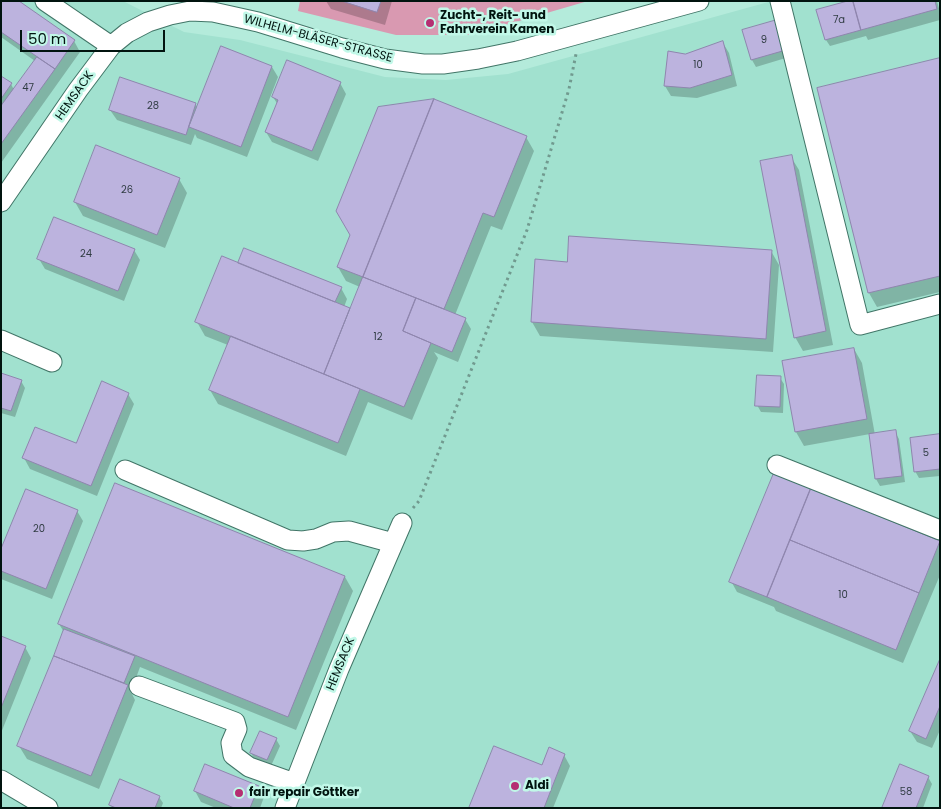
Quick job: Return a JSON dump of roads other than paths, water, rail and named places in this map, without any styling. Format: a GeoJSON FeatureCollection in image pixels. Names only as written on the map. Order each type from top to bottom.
{"type":"FeatureCollection","features":[{"type":"Feature","properties":{"kind":"street"},"geometry":{"type":"LineString","coordinates":[[45,1],[110,46]]}},
{"type":"Feature","properties":{"kind":"street","name":"WILHELM-BLÄSER-STRASSE"},"geometry":{"type":"LineString","coordinates":[[170,15],[190,11],[213,12],[258,22],[385,59],[423,64],[443,64],[516,51],[699,1]]}},
{"type":"Feature","properties":{"kind":"street"},"geometry":{"type":"LineString","coordinates":[[780,1],[860,325],[940,304]]}},
{"type":"Feature","properties":{"kind":"street","name":"HEMSACK"},"geometry":{"type":"LineString","coordinates":[[1,202],[110,46],[127,33],[148,22],[170,15]]}},
{"type":"Feature","properties":{"kind":"street"},"geometry":{"type":"LineString","coordinates":[[1,340],[52,362]]}},
{"type":"Feature","properties":{"kind":"street"},"geometry":{"type":"LineString","coordinates":[[777,465],[940,530]]}},
{"type":"Feature","properties":{"kind":"street"},"geometry":{"type":"LineString","coordinates":[[125,470],[288,540],[304,541],[316,539],[333,532],[349,531],[393,543]]}},
{"type":"Feature","properties":{"kind":"street","name":"HEMSACK"},"geometry":{"type":"LineString","coordinates":[[284,808],[339,669],[402,523]]}},
{"type":"Feature","properties":{"kind":"street"},"geometry":{"type":"LineString","coordinates":[[139,686],[235,722],[237,729],[231,743],[233,755],[249,767],[294,783]]}},
{"type":"Feature","properties":{"kind":"street"},"geometry":{"type":"LineString","coordinates":[[1,780],[48,808]]}},
{"type":"Feature","properties":{"kind":"place","name":"Zucht-, Reit- und Fahrverein Kamen"},"geometry":{"type":"Point","coordinates":[430,23]}},
{"type":"Feature","properties":{"kind":"place","name":"Aldi"},"geometry":{"type":"Point","coordinates":[515,786]}},
{"type":"Feature","properties":{"kind":"place","name":"fair repair Göttker"},"geometry":{"type":"Point","coordinates":[239,793]}}]}
